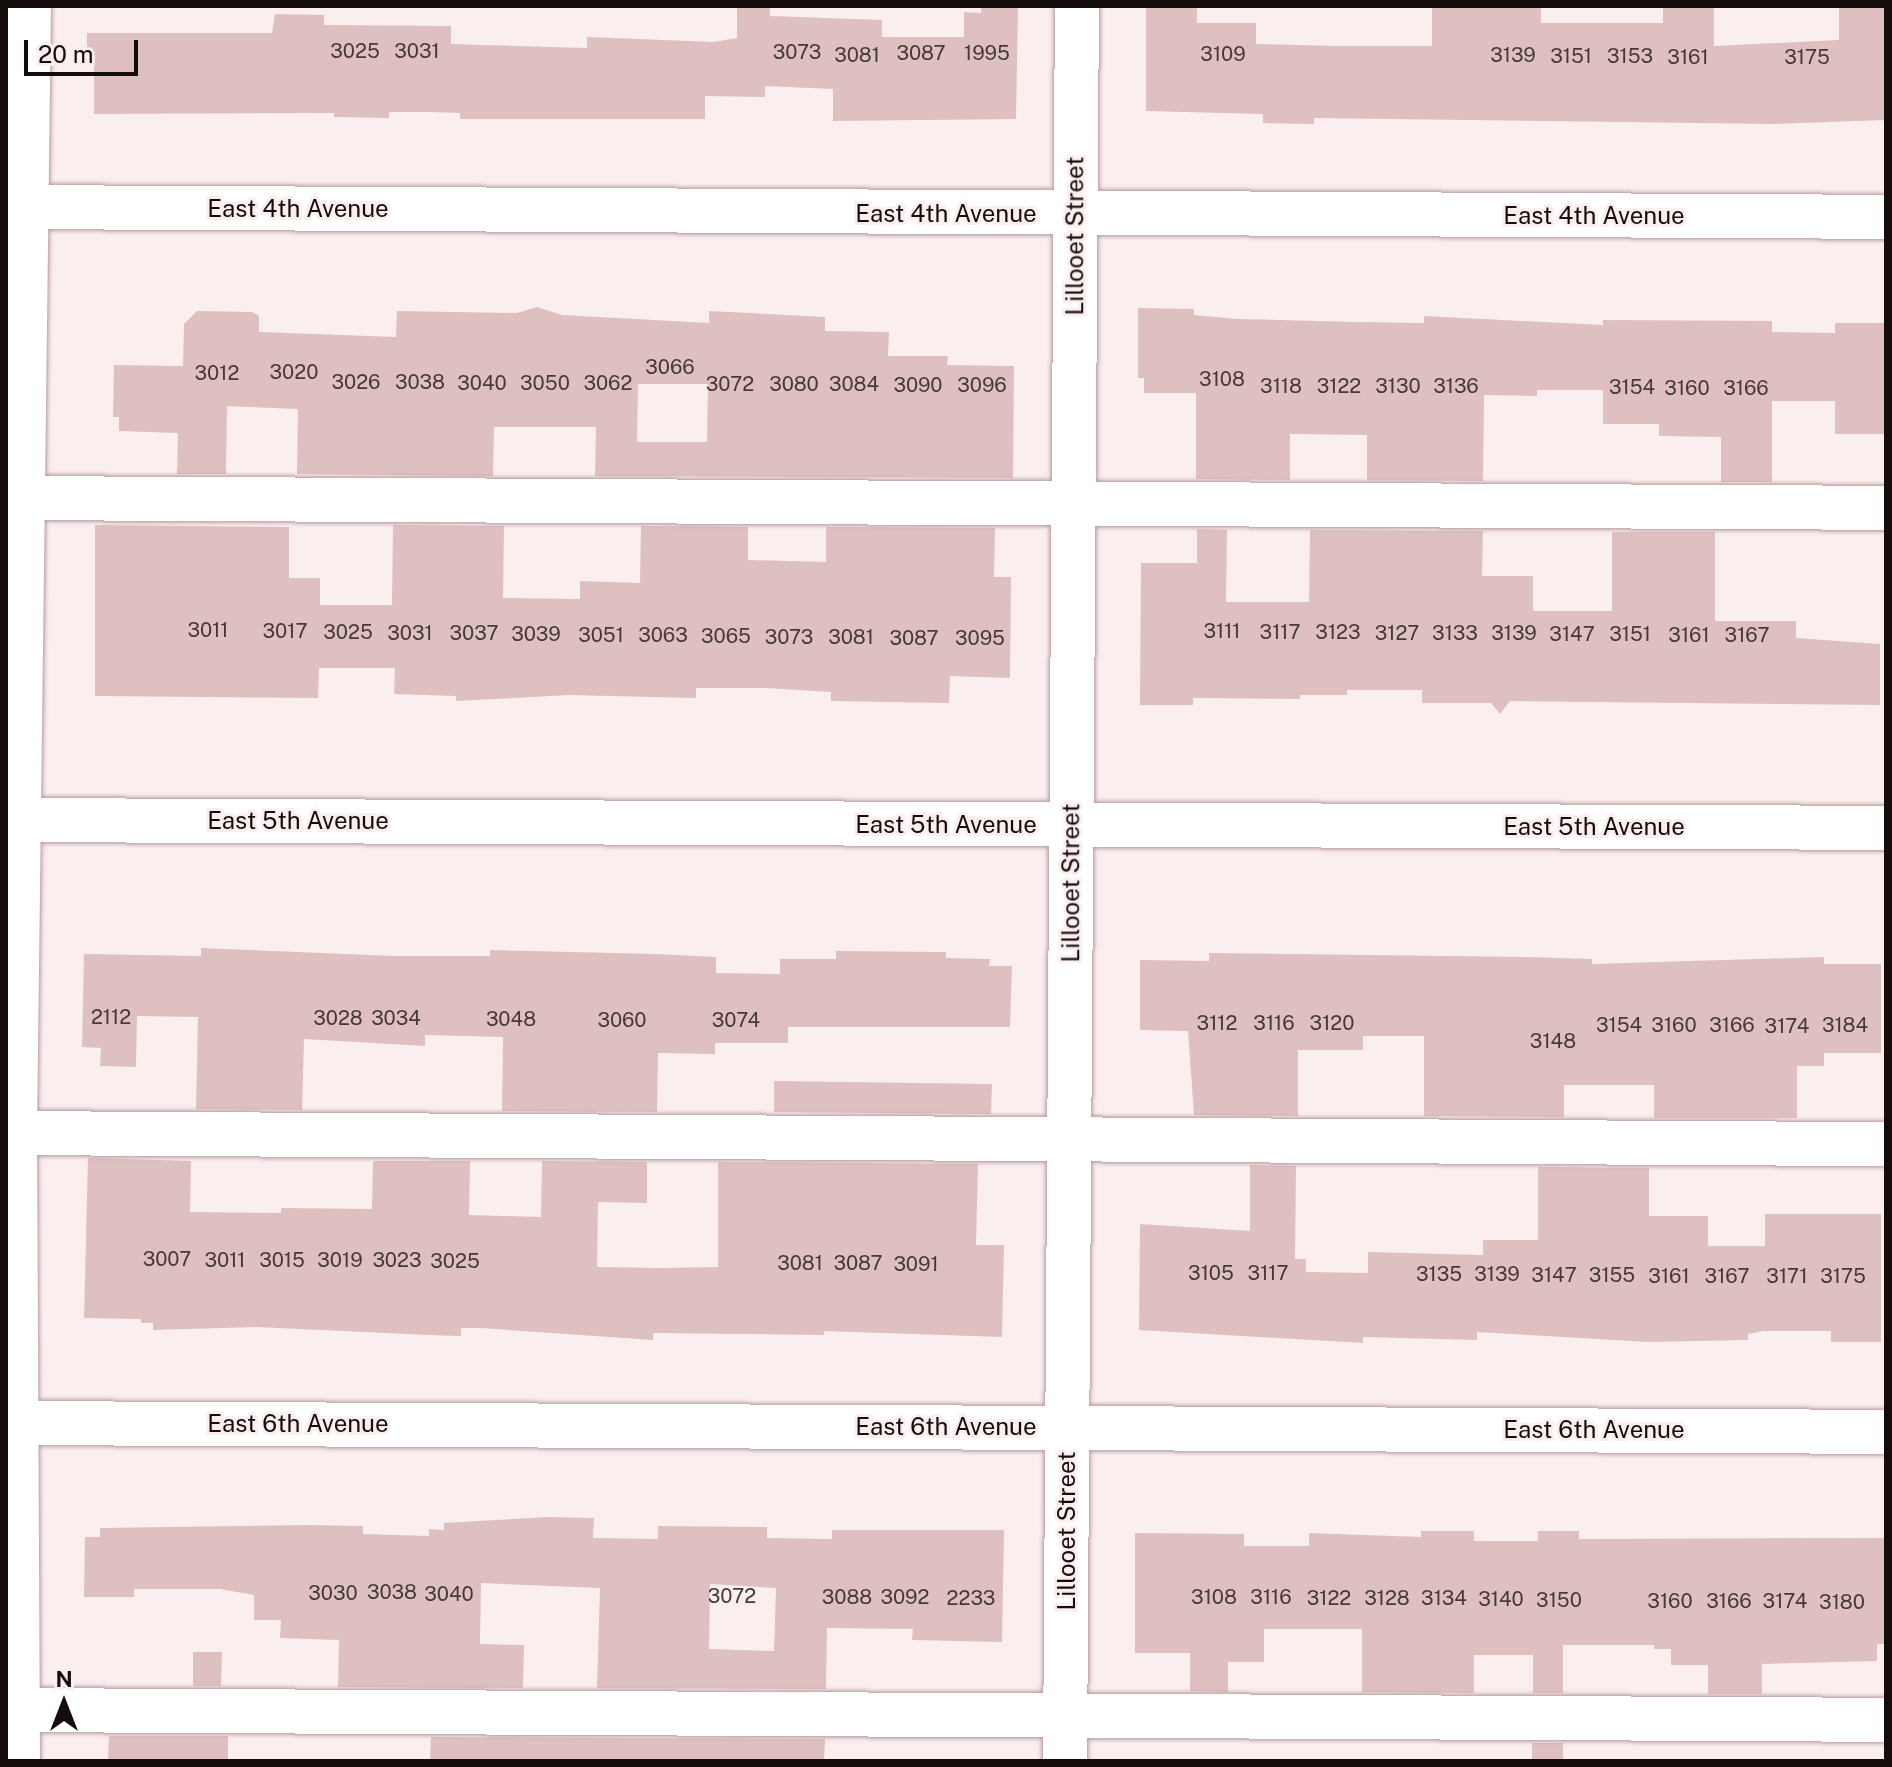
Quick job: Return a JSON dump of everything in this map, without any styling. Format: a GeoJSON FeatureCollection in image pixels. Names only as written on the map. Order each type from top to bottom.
{"type":"FeatureCollection","features":[{"type":"Feature","properties":{"kind":"street"},"geometry":{"type":"LineString","coordinates":[[18,1761],[12,1710],[10,1133],[16,207],[29,6]]}},
{"type":"Feature","properties":{"kind":"street","name":"Lillooet Street"},"geometry":{"type":"LineString","coordinates":[[1065,1761],[1077,6]]}},
{"type":"Feature","properties":{"kind":"street","name":"East 4th Avenue"},"geometry":{"type":"LineString","coordinates":[[16,207],[1886,217]]}},
{"type":"Feature","properties":{"kind":"street"},"geometry":{"type":"LineString","coordinates":[[15,498],[1886,508]]}},
{"type":"Feature","properties":{"kind":"street","name":"East 5th Avenue"},"geometry":{"type":"LineString","coordinates":[[13,820],[1886,828]]}},
{"type":"Feature","properties":{"kind":"street"},"geometry":{"type":"LineString","coordinates":[[10,1133],[1886,1144]]}},
{"type":"Feature","properties":{"kind":"street","name":"East 6th Avenue"},"geometry":{"type":"LineString","coordinates":[[12,1424],[1886,1432]]}},
{"type":"Feature","properties":{"kind":"street"},"geometry":{"type":"LineString","coordinates":[[12,1710],[1065,1712],[1886,1720]]}},
{"type":"Feature","properties":{"kind":"building"},"geometry":{"type":"Polygon","coordinates":[[[737,6],[770,6],[770,16],[882,20],[882,37],[964,37],[964,12],[981,13],[981,6],[1018,6],[1016,119],[833,121],[833,89],[765,86],[765,97],[705,96],[705,119],[460,119],[460,113],[430,112],[389,112],[389,118],[334,117],[334,113],[94,114],[94,62],[87,62],[87,33],[272,33],[275,14],[324,15],[324,25],[451,26],[451,44],[587,48],[587,37],[714,42],[737,38],[737,6]]]}},
{"type":"Feature","properties":{"kind":"building"},"geometry":{"type":"Polygon","coordinates":[[[1146,6],[1197,6],[1197,23],[1256,23],[1256,44],[1338,46],[1432,46],[1432,6],[1541,6],[1541,23],[1663,23],[1663,6],[1714,6],[1714,46],[1839,40],[1839,8],[1886,8],[1886,120],[1774,124],[1314,118],[1314,124],[1263,123],[1263,114],[1146,111],[1146,6]]]}},
{"type":"Feature","properties":{"kind":"building"},"geometry":{"type":"Polygon","coordinates":[[[537,307],[562,315],[709,323],[709,311],[825,317],[825,331],[889,332],[888,356],[948,356],[947,365],[1014,366],[1013,478],[595,476],[596,427],[494,427],[493,476],[297,474],[298,409],[227,406],[226,474],[177,474],[178,433],[119,431],[119,417],[113,417],[114,365],[183,366],[184,324],[197,311],[252,312],[259,316],[259,332],[396,337],[397,311],[517,313],[537,307]],[[638,384],[637,442],[707,442],[708,384],[638,384]]]}},
{"type":"Feature","properties":{"kind":"building"},"geometry":{"type":"Polygon","coordinates":[[[1138,308],[1194,309],[1194,315],[1237,319],[1358,322],[1424,323],[1424,316],[1603,325],[1603,320],[1772,321],[1772,332],[1835,333],[1835,323],[1886,323],[1886,434],[1835,434],[1835,401],[1772,401],[1772,482],[1721,482],[1721,437],[1659,436],[1659,424],[1603,424],[1603,390],[1537,390],[1537,396],[1484,395],[1483,481],[1367,480],[1367,435],[1290,434],[1290,480],[1196,479],[1196,393],[1144,393],[1144,378],[1138,378],[1138,308]]]}},
{"type":"Feature","properties":{"kind":"building"},"geometry":{"type":"Polygon","coordinates":[[[95,525],[289,527],[289,578],[320,578],[320,605],[392,605],[393,525],[504,526],[503,598],[580,599],[580,581],[640,583],[641,526],[748,527],[748,560],[826,562],[826,527],[995,528],[994,577],[1011,577],[1010,678],[950,676],[949,703],[831,701],[831,692],[766,688],[696,688],[696,698],[569,695],[456,701],[456,696],[394,694],[395,668],[319,668],[318,698],[95,696],[95,525]]]}},
{"type":"Feature","properties":{"kind":"building"},"geometry":{"type":"Polygon","coordinates":[[[1197,529],[1227,530],[1226,602],[1309,602],[1310,530],[1483,531],[1482,576],[1533,576],[1533,611],[1612,611],[1612,532],[1715,532],[1715,621],[1796,621],[1796,638],[1880,644],[1880,705],[1510,701],[1500,714],[1491,703],[1422,703],[1422,690],[1347,690],[1347,695],[1300,695],[1300,699],[1193,698],[1193,705],[1140,705],[1141,563],[1197,563],[1197,529]]]}},
{"type":"Feature","properties":{"kind":"building"},"geometry":{"type":"Polygon","coordinates":[[[201,948],[395,956],[490,956],[490,950],[656,954],[716,957],[716,973],[780,974],[780,959],[836,959],[836,951],[946,952],[946,958],[990,959],[989,966],[1012,966],[1010,1027],[788,1027],[788,1043],[715,1043],[715,1054],[658,1053],[657,1112],[502,1111],[503,1037],[425,1035],[425,1046],[304,1039],[302,1110],[196,1109],[198,1017],[137,1016],[136,1067],[100,1066],[101,1048],[82,1047],[84,954],[201,956],[201,948]]]}},
{"type":"Feature","properties":{"kind":"building"},"geometry":{"type":"Polygon","coordinates":[[[1209,953],[1526,957],[1592,959],[1592,964],[1824,957],[1824,964],[1881,964],[1881,1053],[1824,1053],[1824,1066],[1797,1066],[1797,1118],[1654,1118],[1654,1085],[1564,1085],[1564,1117],[1424,1116],[1424,1036],[1363,1036],[1363,1050],[1298,1050],[1298,1116],[1194,1115],[1188,1031],[1140,1030],[1140,960],[1209,961],[1209,953]]]}},
{"type":"Feature","properties":{"kind":"building"},"geometry":{"type":"Polygon","coordinates":[[[774,1081],[992,1084],[991,1114],[774,1112],[774,1081]]]}},
{"type":"Feature","properties":{"kind":"building"},"geometry":{"type":"Polygon","coordinates":[[[88,1158],[191,1161],[190,1212],[281,1213],[281,1208],[372,1209],[373,1161],[470,1161],[469,1215],[541,1217],[542,1161],[647,1162],[647,1203],[598,1202],[597,1267],[662,1268],[718,1267],[718,1162],[978,1164],[976,1245],[1004,1245],[1002,1337],[824,1331],[824,1335],[653,1333],[653,1340],[481,1328],[461,1328],[461,1336],[257,1327],[153,1330],[153,1323],[141,1323],[141,1319],[84,1318],[88,1158]]]}},
{"type":"Feature","properties":{"kind":"building"},"geometry":{"type":"Polygon","coordinates":[[[1250,1165],[1296,1166],[1295,1259],[1306,1259],[1306,1272],[1368,1273],[1368,1252],[1483,1255],[1483,1240],[1538,1240],[1538,1167],[1649,1168],[1649,1216],[1708,1216],[1708,1246],[1765,1246],[1765,1214],[1881,1214],[1881,1342],[1831,1342],[1831,1331],[1763,1331],[1748,1334],[1748,1340],[1648,1342],[1477,1332],[1477,1340],[1363,1337],[1363,1343],[1139,1330],[1140,1224],[1250,1231],[1250,1165]]]}},
{"type":"Feature","properties":{"kind":"building"},"geometry":{"type":"Polygon","coordinates":[[[547,1517],[594,1518],[593,1538],[658,1539],[658,1526],[767,1527],[767,1538],[832,1539],[832,1530],[1004,1530],[1002,1642],[912,1640],[913,1629],[827,1628],[826,1689],[597,1688],[600,1588],[481,1583],[480,1644],[524,1645],[523,1688],[338,1687],[339,1640],[280,1638],[281,1620],[254,1620],[254,1595],[220,1589],[134,1589],[134,1597],[84,1597],[85,1537],[100,1537],[100,1528],[363,1526],[363,1534],[429,1536],[429,1529],[444,1530],[444,1523],[547,1517]],[[710,1584],[709,1649],[774,1651],[776,1588],[710,1584]]]}},
{"type":"Feature","properties":{"kind":"building"},"geometry":{"type":"Polygon","coordinates":[[[1421,1531],[1474,1531],[1474,1541],[1538,1541],[1538,1531],[1579,1531],[1579,1539],[1886,1538],[1886,1644],[1877,1644],[1877,1661],[1762,1664],[1762,1694],[1708,1694],[1708,1665],[1671,1665],[1671,1649],[1654,1649],[1654,1645],[1563,1645],[1563,1693],[1533,1693],[1533,1655],[1474,1655],[1474,1693],[1362,1692],[1362,1629],[1264,1629],[1264,1662],[1228,1662],[1228,1692],[1190,1691],[1190,1653],[1135,1653],[1135,1533],[1244,1534],[1244,1546],[1309,1546],[1309,1533],[1421,1537],[1421,1531]]]}},
{"type":"Feature","properties":{"kind":"building"},"geometry":{"type":"Polygon","coordinates":[[[193,1652],[222,1652],[221,1686],[193,1686],[193,1652]]]}},
{"type":"Feature","properties":{"kind":"building"},"geometry":{"type":"Polygon","coordinates":[[[109,1736],[228,1736],[228,1761],[108,1761],[109,1736]]]}},
{"type":"Feature","properties":{"kind":"building"},"geometry":{"type":"Polygon","coordinates":[[[431,1737],[825,1739],[824,1761],[430,1761],[431,1737]]]}},
{"type":"Feature","properties":{"kind":"building"},"geometry":{"type":"Polygon","coordinates":[[[1532,1743],[1563,1743],[1563,1761],[1532,1761],[1532,1743]]]}}]}
